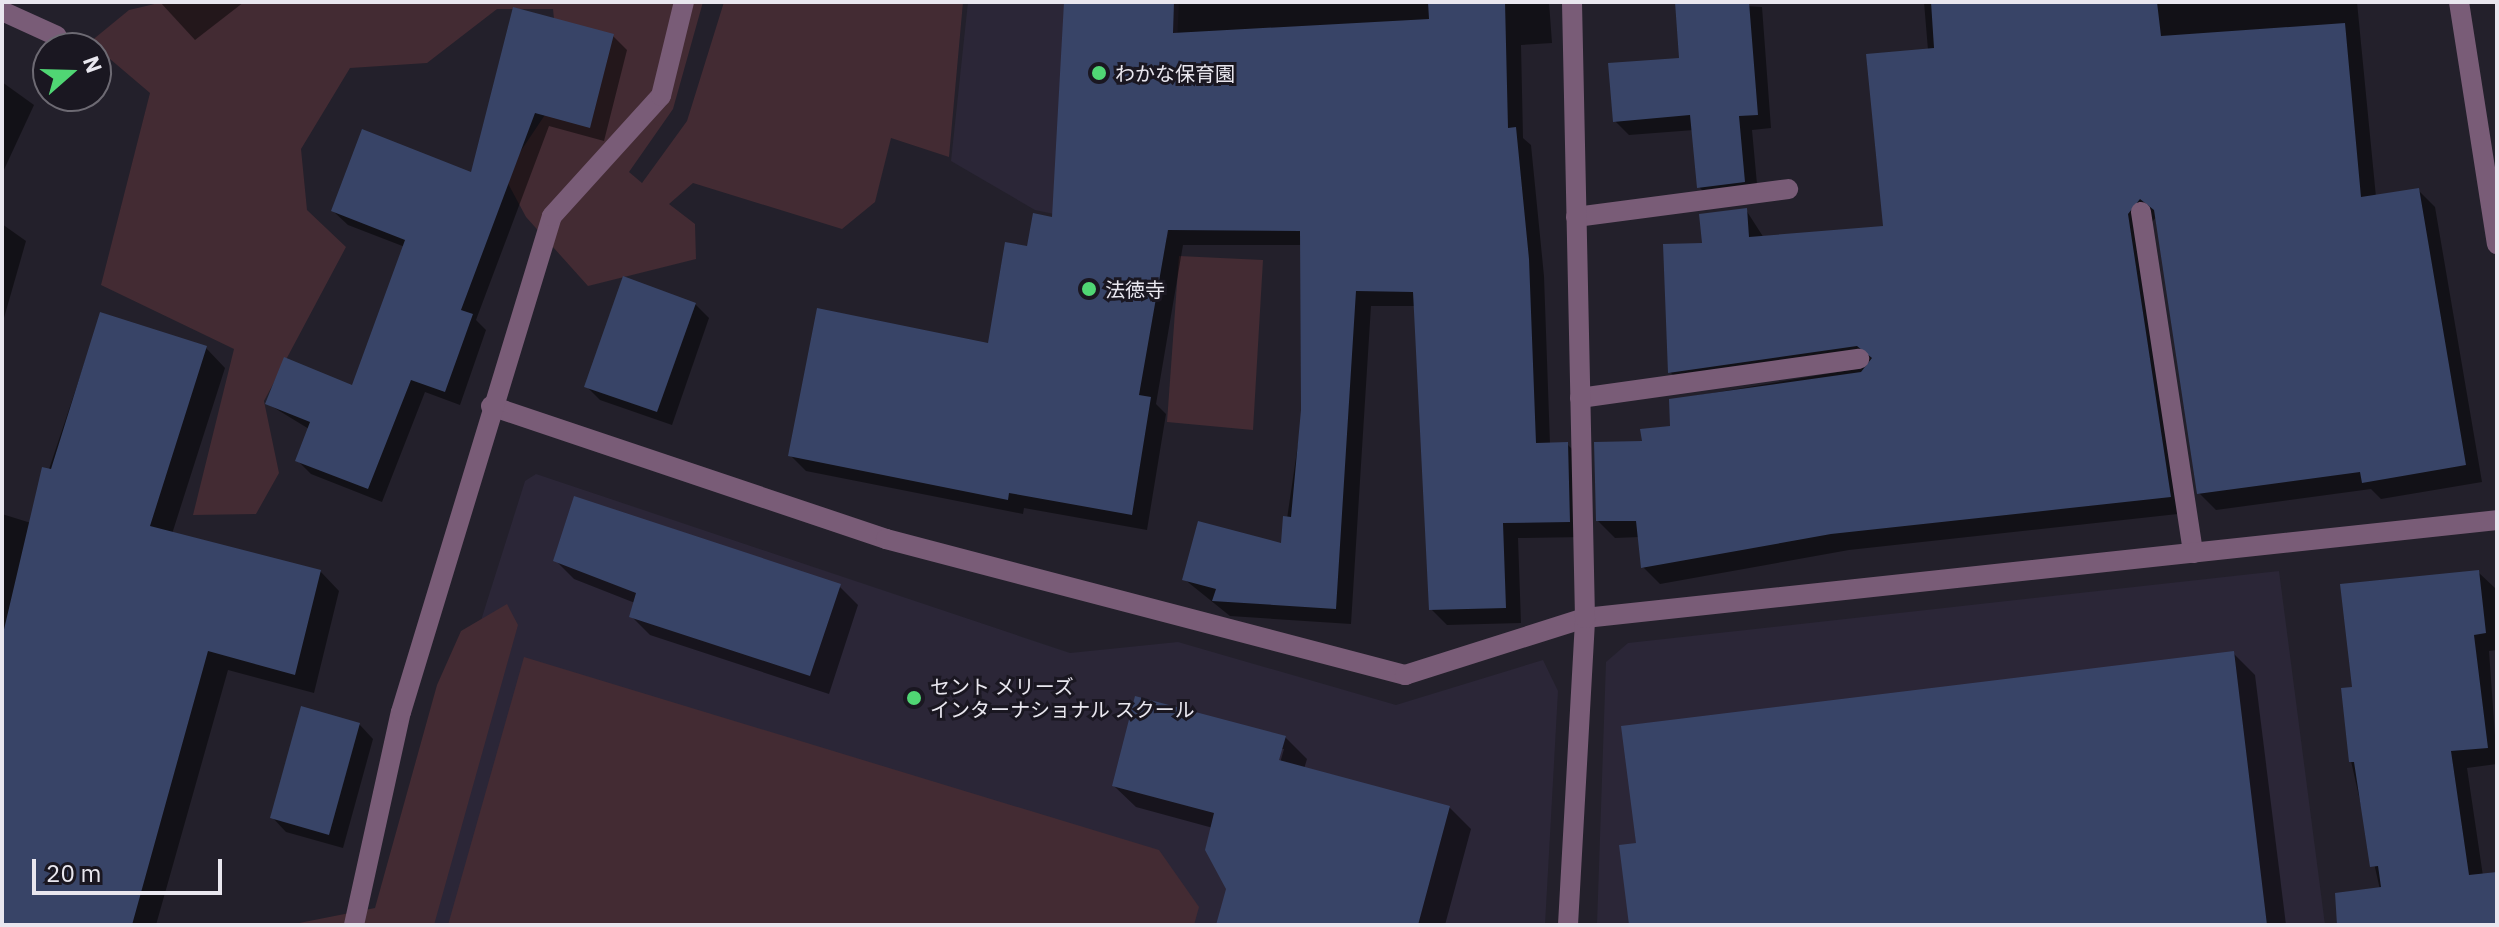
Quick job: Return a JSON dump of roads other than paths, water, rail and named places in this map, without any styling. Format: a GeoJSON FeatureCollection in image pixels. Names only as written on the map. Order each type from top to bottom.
{"type":"FeatureCollection","features":[{"type":"Feature","properties":{"kind":"street"},"geometry":{"type":"LineString","coordinates":[[354,925],[401,712],[491,406],[552,216],[661,96],[684,2]]}},
{"type":"Feature","properties":{"kind":"street"},"geometry":{"type":"LineString","coordinates":[[1568,925],[1585,618],[1572,2]]}},
{"type":"Feature","properties":{"kind":"street"},"geometry":{"type":"LineString","coordinates":[[2459,2],[2497,244]]}},
{"type":"Feature","properties":{"kind":"street"},"geometry":{"type":"LineString","coordinates":[[2,11],[48,32]]}},
{"type":"Feature","properties":{"kind":"street"},"geometry":{"type":"LineString","coordinates":[[1576,217],[1788,189]]}},
{"type":"Feature","properties":{"kind":"street"},"geometry":{"type":"LineString","coordinates":[[2141,212],[2193,553]]}},
{"type":"Feature","properties":{"kind":"street"},"geometry":{"type":"LineString","coordinates":[[1580,398],[1859,359]]}},
{"type":"Feature","properties":{"kind":"street"},"geometry":{"type":"LineString","coordinates":[[491,406],[886,539],[1405,675],[1585,618],[2497,520]]}},
{"type":"Feature","properties":{"kind":"place","name":"わかな保育園"},"geometry":{"type":"Point","coordinates":[1099,73]}},
{"type":"Feature","properties":{"kind":"place","name":"法徳寺"},"geometry":{"type":"Point","coordinates":[1089,289]}},
{"type":"Feature","properties":{"kind":"place","name":"セント メリーズ インターナショナル スクール"},"geometry":{"type":"Point","coordinates":[914,698]}}]}
